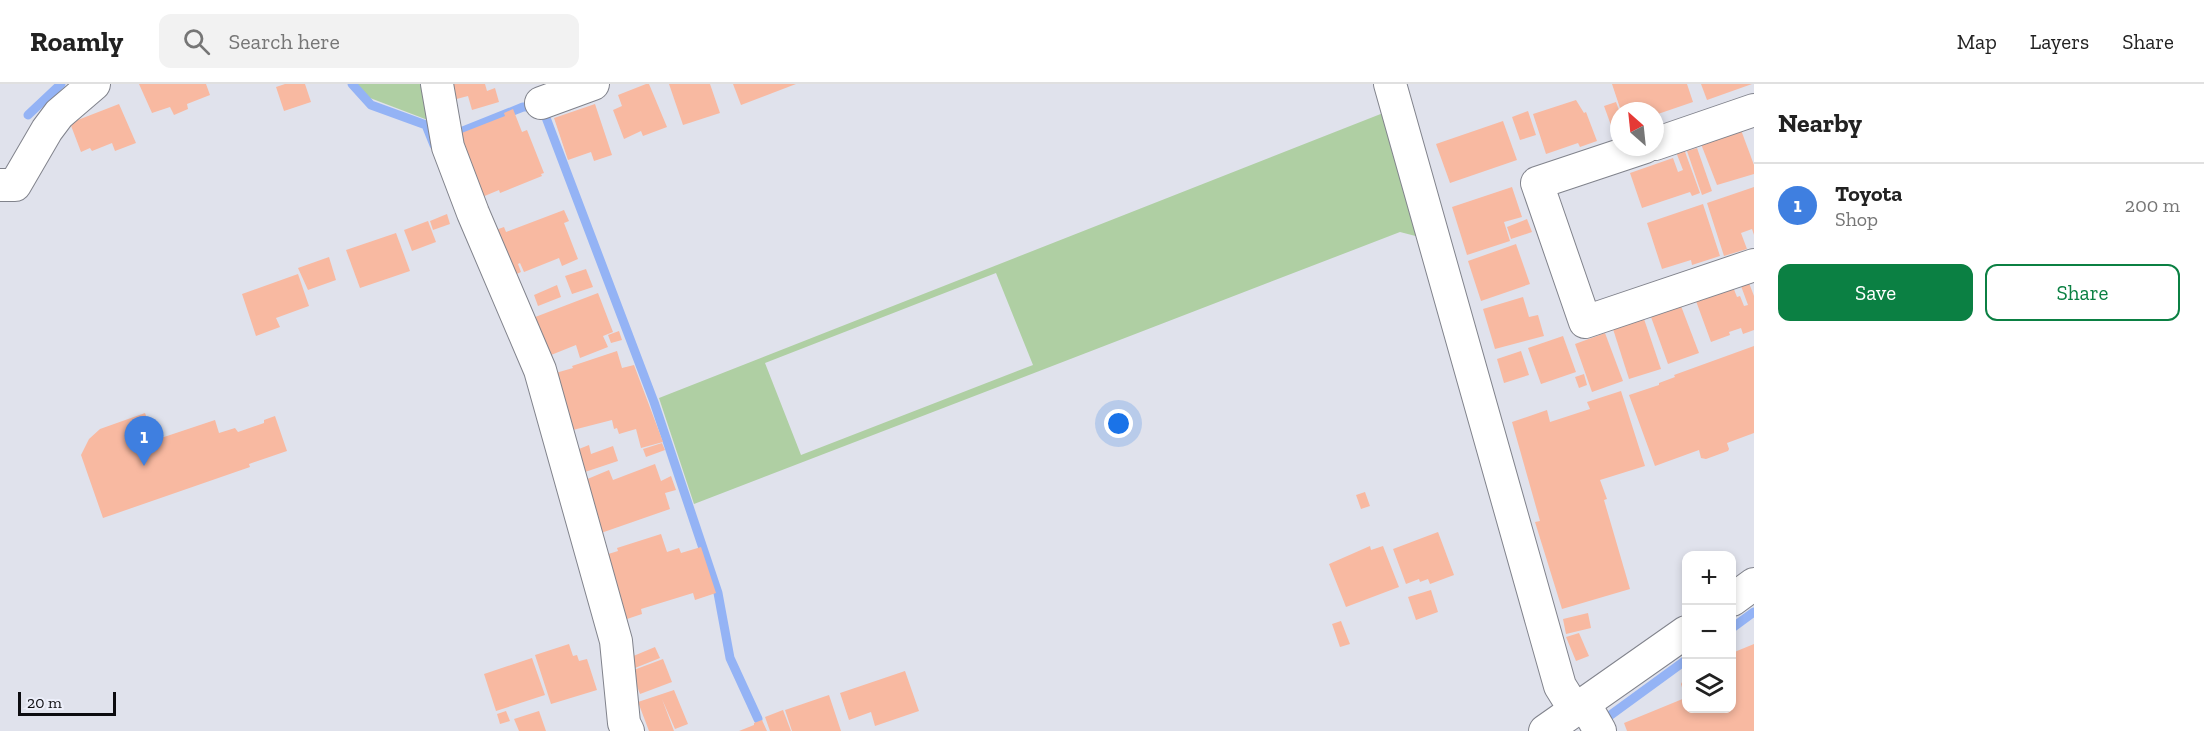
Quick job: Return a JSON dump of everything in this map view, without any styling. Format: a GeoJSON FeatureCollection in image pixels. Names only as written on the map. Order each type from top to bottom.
{"type":"FeatureCollection","features":[{"type":"Feature","properties":{"kind":"street"},"geometry":{"type":"LineString","coordinates":[[0,185],[15,185],[59,114],[94,84]]}},
{"type":"Feature","properties":{"kind":"street"},"geometry":{"type":"LineString","coordinates":[[437,84],[448,147],[473,213],[540,370],[616,641],[624,723],[628,731]]}},
{"type":"Feature","properties":{"kind":"street"},"geometry":{"type":"LineString","coordinates":[[541,103],[593,84]]}},
{"type":"Feature","properties":{"kind":"street"},"geometry":{"type":"LineString","coordinates":[[1390,84],[1560,686],[1589,717]]}},
{"type":"Feature","properties":{"kind":"street"},"geometry":{"type":"LineString","coordinates":[[1664,141],[1754,110]]}},
{"type":"Feature","properties":{"kind":"street"},"geometry":{"type":"LineString","coordinates":[[1618,156],[1537,183],[1585,322],[1754,265]]}},
{"type":"Feature","properties":{"kind":"street"},"geometry":{"type":"LineString","coordinates":[[1736,597],[1754,584]]}},
{"type":"Feature","properties":{"kind":"street"},"geometry":{"type":"LineString","coordinates":[[1545,731],[1589,717],[1682,636]]}},
{"type":"Feature","properties":{"kind":"green space"},"geometry":{"type":"Polygon","coordinates":[[[357,84],[423,84],[433,122],[370,98],[357,84]]]}},
{"type":"Feature","properties":{"kind":"green space"},"geometry":{"type":"Polygon","coordinates":[[[1401,106],[1435,241],[1400,232],[694,504],[659,398],[1401,106]],[[996,273],[765,363],[801,455],[1033,365],[996,273]]]}},
{"type":"Feature","properties":{"kind":"building"},"geometry":{"type":"Polygon","coordinates":[[[139,84],[206,84],[210,95],[187,104],[188,109],[174,115],[170,107],[152,113],[139,84]]]}},
{"type":"Feature","properties":{"kind":"building"},"geometry":{"type":"Polygon","coordinates":[[[285,84],[305,84],[311,102],[284,111],[276,87],[285,84]]]}},
{"type":"Feature","properties":{"kind":"building"},"geometry":{"type":"Polygon","coordinates":[[[440,84],[485,84],[487,91],[495,88],[499,102],[472,110],[468,96],[445,102],[440,84]]]}},
{"type":"Feature","properties":{"kind":"building"},"geometry":{"type":"Polygon","coordinates":[[[649,84],[667,127],[643,136],[641,131],[624,139],[613,110],[622,106],[618,95],[649,84]]]}},
{"type":"Feature","properties":{"kind":"building"},"geometry":{"type":"Polygon","coordinates":[[[669,84],[710,84],[720,113],[683,125],[669,84]]]}},
{"type":"Feature","properties":{"kind":"building"},"geometry":{"type":"Polygon","coordinates":[[[733,84],[796,84],[741,105],[733,84]]]}},
{"type":"Feature","properties":{"kind":"building"},"geometry":{"type":"Polygon","coordinates":[[[1612,84],[1687,84],[1693,102],[1664,112],[1664,102],[1618,102],[1612,84]]]}},
{"type":"Feature","properties":{"kind":"building"},"geometry":{"type":"Polygon","coordinates":[[[1701,84],[1752,84],[1707,100],[1701,84]]]}},
{"type":"Feature","properties":{"kind":"building"},"geometry":{"type":"Polygon","coordinates":[[[1576,100],[1584,113],[1586,112],[1597,141],[1580,147],[1578,143],[1546,154],[1533,114],[1576,100]]]}},
{"type":"Feature","properties":{"kind":"building"},"geometry":{"type":"Polygon","coordinates":[[[119,104],[136,143],[115,151],[112,143],[92,151],[90,148],[81,152],[70,123],[119,104]]]}},
{"type":"Feature","properties":{"kind":"building"},"geometry":{"type":"Polygon","coordinates":[[[595,104],[612,155],[594,161],[591,152],[568,160],[554,118],[595,104]]]}},
{"type":"Feature","properties":{"kind":"building"},"geometry":{"type":"Polygon","coordinates":[[[1610,104],[1610,122],[1604,106],[1610,104]]]}},
{"type":"Feature","properties":{"kind":"building"},"geometry":{"type":"Polygon","coordinates":[[[513,109],[522,132],[527,130],[544,173],[541,174],[542,176],[500,193],[499,190],[475,200],[454,136],[505,116],[504,113],[513,109]]]}},
{"type":"Feature","properties":{"kind":"building"},"geometry":{"type":"Polygon","coordinates":[[[1528,111],[1536,135],[1520,140],[1512,117],[1528,111]]]}},
{"type":"Feature","properties":{"kind":"building"},"geometry":{"type":"Polygon","coordinates":[[[1503,121],[1517,160],[1450,183],[1436,144],[1503,121]]]}},
{"type":"Feature","properties":{"kind":"building"},"geometry":{"type":"Polygon","coordinates":[[[1741,130],[1754,165],[1754,174],[1717,185],[1701,144],[1741,130]]]}},
{"type":"Feature","properties":{"kind":"building"},"geometry":{"type":"Polygon","coordinates":[[[1697,148],[1712,191],[1702,195],[1687,151],[1697,148]]]}},
{"type":"Feature","properties":{"kind":"building"},"geometry":{"type":"Polygon","coordinates":[[[1684,149],[1700,193],[1692,196],[1690,192],[1642,208],[1630,173],[1673,158],[1678,172],[1683,170],[1676,152],[1684,149]]]}},
{"type":"Feature","properties":{"kind":"building"},"geometry":{"type":"Polygon","coordinates":[[[1512,187],[1522,217],[1504,222],[1510,241],[1467,255],[1452,207],[1512,187]]]}},
{"type":"Feature","properties":{"kind":"building"},"geometry":{"type":"Polygon","coordinates":[[[1754,187],[1754,235],[1752,229],[1741,233],[1747,249],[1724,256],[1707,203],[1754,187]]]}},
{"type":"Feature","properties":{"kind":"building"},"geometry":{"type":"Polygon","coordinates":[[[1703,204],[1720,256],[1692,265],[1691,260],[1662,269],[1647,223],[1703,204]]]}},
{"type":"Feature","properties":{"kind":"building"},"geometry":{"type":"Polygon","coordinates":[[[564,210],[569,221],[564,223],[578,259],[562,266],[559,258],[524,272],[520,263],[518,264],[521,272],[508,278],[490,232],[504,227],[506,232],[564,210]]]}},
{"type":"Feature","properties":{"kind":"building"},"geometry":{"type":"Polygon","coordinates":[[[447,214],[450,224],[433,230],[430,221],[447,214]]]}},
{"type":"Feature","properties":{"kind":"building"},"geometry":{"type":"Polygon","coordinates":[[[1527,219],[1532,232],[1511,239],[1507,227],[1527,219]]]}},
{"type":"Feature","properties":{"kind":"building"},"geometry":{"type":"Polygon","coordinates":[[[428,221],[436,242],[412,251],[404,230],[428,221]]]}},
{"type":"Feature","properties":{"kind":"building"},"geometry":{"type":"Polygon","coordinates":[[[396,233],[410,271],[360,288],[346,250],[396,233]]]}},
{"type":"Feature","properties":{"kind":"building"},"geometry":{"type":"Polygon","coordinates":[[[1516,244],[1530,284],[1481,301],[1468,261],[1516,244]]]}},
{"type":"Feature","properties":{"kind":"building"},"geometry":{"type":"Polygon","coordinates":[[[329,257],[336,280],[308,290],[298,268],[329,257]]]}},
{"type":"Feature","properties":{"kind":"building"},"geometry":{"type":"Polygon","coordinates":[[[586,269],[593,287],[572,294],[565,276],[586,269]]]}},
{"type":"Feature","properties":{"kind":"building"},"geometry":{"type":"Polygon","coordinates":[[[298,274],[309,306],[276,318],[280,327],[256,336],[242,294],[298,274]]]}},
{"type":"Feature","properties":{"kind":"building"},"geometry":{"type":"Polygon","coordinates":[[[1749,283],[1754,296],[1754,330],[1743,334],[1741,328],[1711,342],[1696,301],[1733,287],[1744,306],[1748,305],[1741,286],[1749,283]]]}},
{"type":"Feature","properties":{"kind":"building"},"geometry":{"type":"Polygon","coordinates":[[[557,285],[561,297],[538,306],[534,295],[557,285]]]}},
{"type":"Feature","properties":{"kind":"building"},"geometry":{"type":"Polygon","coordinates":[[[598,293],[613,332],[603,336],[608,347],[580,358],[576,345],[546,357],[530,319],[598,293]]]}},
{"type":"Feature","properties":{"kind":"building"},"geometry":{"type":"Polygon","coordinates":[[[1523,297],[1529,317],[1538,315],[1544,336],[1495,349],[1483,309],[1523,297]]]}},
{"type":"Feature","properties":{"kind":"building"},"geometry":{"type":"Polygon","coordinates":[[[1681,306],[1699,353],[1668,364],[1651,317],[1681,306]]]}},
{"type":"Feature","properties":{"kind":"building"},"geometry":{"type":"Polygon","coordinates":[[[1644,319],[1661,369],[1629,379],[1613,329],[1644,319]]]}},
{"type":"Feature","properties":{"kind":"building"},"geometry":{"type":"Polygon","coordinates":[[[619,331],[622,340],[611,343],[608,335],[619,331]]]}},
{"type":"Feature","properties":{"kind":"building"},"geometry":{"type":"Polygon","coordinates":[[[1605,333],[1623,381],[1592,392],[1575,344],[1605,333]]]}},
{"type":"Feature","properties":{"kind":"building"},"geometry":{"type":"Polygon","coordinates":[[[1563,336],[1576,372],[1541,384],[1528,348],[1563,336]]]}},
{"type":"Feature","properties":{"kind":"building"},"geometry":{"type":"Polygon","coordinates":[[[1754,346],[1754,433],[1727,443],[1728,451],[1706,459],[1701,458],[1699,450],[1655,466],[1629,395],[1659,385],[1675,377],[1674,375],[1754,346]]]}},
{"type":"Feature","properties":{"kind":"building"},"geometry":{"type":"Polygon","coordinates":[[[617,351],[622,368],[634,365],[663,442],[641,448],[636,429],[619,434],[617,428],[614,429],[612,420],[569,431],[552,374],[617,351]]]}},
{"type":"Feature","properties":{"kind":"building"},"geometry":{"type":"Polygon","coordinates":[[[1521,351],[1529,375],[1504,383],[1497,359],[1521,351]]]}},
{"type":"Feature","properties":{"kind":"building"},"geometry":{"type":"Polygon","coordinates":[[[1584,374],[1587,385],[1579,388],[1575,377],[1584,374]]]}},
{"type":"Feature","properties":{"kind":"building"},"geometry":{"type":"Polygon","coordinates":[[[1621,391],[1645,466],[1600,480],[1630,589],[1562,609],[1535,522],[1540,521],[1512,422],[1547,410],[1550,422],[1590,409],[1587,402],[1621,391]]]}},
{"type":"Feature","properties":{"kind":"building"},"geometry":{"type":"Polygon","coordinates":[[[145,413],[155,440],[215,420],[219,433],[235,428],[238,432],[264,423],[264,420],[275,416],[287,451],[249,464],[250,467],[103,518],[81,455],[89,439],[100,429],[145,413]]]}},
{"type":"Feature","properties":{"kind":"building"},"geometry":{"type":"Polygon","coordinates":[[[662,443],[665,450],[646,457],[643,449],[662,443]]]}},
{"type":"Feature","properties":{"kind":"building"},"geometry":{"type":"Polygon","coordinates":[[[589,445],[591,454],[613,446],[618,461],[582,473],[574,451],[589,445]]]}},
{"type":"Feature","properties":{"kind":"building"},"geometry":{"type":"Polygon","coordinates":[[[655,464],[661,481],[671,476],[676,490],[665,493],[670,509],[601,533],[586,494],[591,492],[585,480],[609,470],[613,480],[655,464]]]}},
{"type":"Feature","properties":{"kind":"building"},"geometry":{"type":"Polygon","coordinates":[[[1365,492],[1370,506],[1361,509],[1356,495],[1365,492]]]}},
{"type":"Feature","properties":{"kind":"building"},"geometry":{"type":"Polygon","coordinates":[[[1438,532],[1454,575],[1430,584],[1428,579],[1420,582],[1419,579],[1406,584],[1393,549],[1438,532]]]}},
{"type":"Feature","properties":{"kind":"building"},"geometry":{"type":"Polygon","coordinates":[[[661,534],[667,552],[679,548],[681,553],[701,547],[716,593],[695,600],[693,593],[641,609],[642,614],[624,620],[605,555],[618,551],[617,548],[661,534]]]}},
{"type":"Feature","properties":{"kind":"building"},"geometry":{"type":"Polygon","coordinates":[[[1370,546],[1371,550],[1383,546],[1399,587],[1346,607],[1329,564],[1370,546]]]}},
{"type":"Feature","properties":{"kind":"building"},"geometry":{"type":"Polygon","coordinates":[[[1431,590],[1438,612],[1416,620],[1408,597],[1431,590]]]}},
{"type":"Feature","properties":{"kind":"building"},"geometry":{"type":"Polygon","coordinates":[[[1588,613],[1591,628],[1566,634],[1563,619],[1588,613]]]}},
{"type":"Feature","properties":{"kind":"building"},"geometry":{"type":"Polygon","coordinates":[[[1341,621],[1350,644],[1340,647],[1332,624],[1341,621]]]}},
{"type":"Feature","properties":{"kind":"building"},"geometry":{"type":"Polygon","coordinates":[[[1579,633],[1589,656],[1576,661],[1566,637],[1579,633]]]}},
{"type":"Feature","properties":{"kind":"building"},"geometry":{"type":"Polygon","coordinates":[[[569,644],[573,656],[577,655],[579,661],[587,659],[597,690],[551,704],[535,655],[569,644]]]}},
{"type":"Feature","properties":{"kind":"building"},"geometry":{"type":"Polygon","coordinates":[[[1754,644],[1754,731],[1627,731],[1624,723],[1682,699],[1682,713],[1736,713],[1736,651],[1754,644]]]}},
{"type":"Feature","properties":{"kind":"building"},"geometry":{"type":"Polygon","coordinates":[[[655,647],[660,658],[635,668],[631,657],[655,647]]]}},
{"type":"Feature","properties":{"kind":"building"},"geometry":{"type":"Polygon","coordinates":[[[532,658],[545,695],[496,711],[484,674],[532,658]]]}},
{"type":"Feature","properties":{"kind":"building"},"geometry":{"type":"Polygon","coordinates":[[[663,659],[672,682],[640,694],[631,671],[663,659]]]}},
{"type":"Feature","properties":{"kind":"building"},"geometry":{"type":"Polygon","coordinates":[[[905,671],[919,711],[875,726],[871,712],[849,720],[840,693],[905,671]]]}},
{"type":"Feature","properties":{"kind":"building"},"geometry":{"type":"Polygon","coordinates":[[[674,690],[688,724],[675,729],[662,699],[674,731],[649,731],[638,702],[674,690]]]}},
{"type":"Feature","properties":{"kind":"building"},"geometry":{"type":"Polygon","coordinates":[[[829,695],[841,731],[792,731],[785,710],[829,695]]]}},
{"type":"Feature","properties":{"kind":"building"},"geometry":{"type":"Polygon","coordinates":[[[783,710],[791,731],[770,731],[765,717],[783,710]]]}},
{"type":"Feature","properties":{"kind":"building"},"geometry":{"type":"Polygon","coordinates":[[[506,711],[510,721],[500,724],[497,714],[506,711]]]}},
{"type":"Feature","properties":{"kind":"building"},"geometry":{"type":"Polygon","coordinates":[[[539,711],[546,731],[519,731],[514,719],[539,711]]]}},
{"type":"Feature","properties":{"kind":"building"},"geometry":{"type":"Polygon","coordinates":[[[762,720],[767,731],[739,731],[754,725],[762,720]]]}},
{"type":"Feature","properties":{"kind":"waterway"},"geometry":{"type":"LineString","coordinates":[[28,115],[61,84]]}},
{"type":"Feature","properties":{"kind":"waterway"},"geometry":{"type":"LineString","coordinates":[[352,84],[371,105],[426,125],[434,145]]}},
{"type":"Feature","properties":{"kind":"waterway"},"geometry":{"type":"LineString","coordinates":[[453,135],[523,107],[533,107],[545,115],[654,402],[718,593],[730,658],[758,719]]}},
{"type":"Feature","properties":{"kind":"waterway"},"geometry":{"type":"LineString","coordinates":[[1736,625],[1754,612]]}},
{"type":"Feature","properties":{"kind":"waterway"},"geometry":{"type":"LineString","coordinates":[[1601,722],[1682,663]]}},
{"type":"Feature","properties":{"kind":"place","name":"Toyota"},"geometry":{"type":"Point","coordinates":[144,466]}}]}
